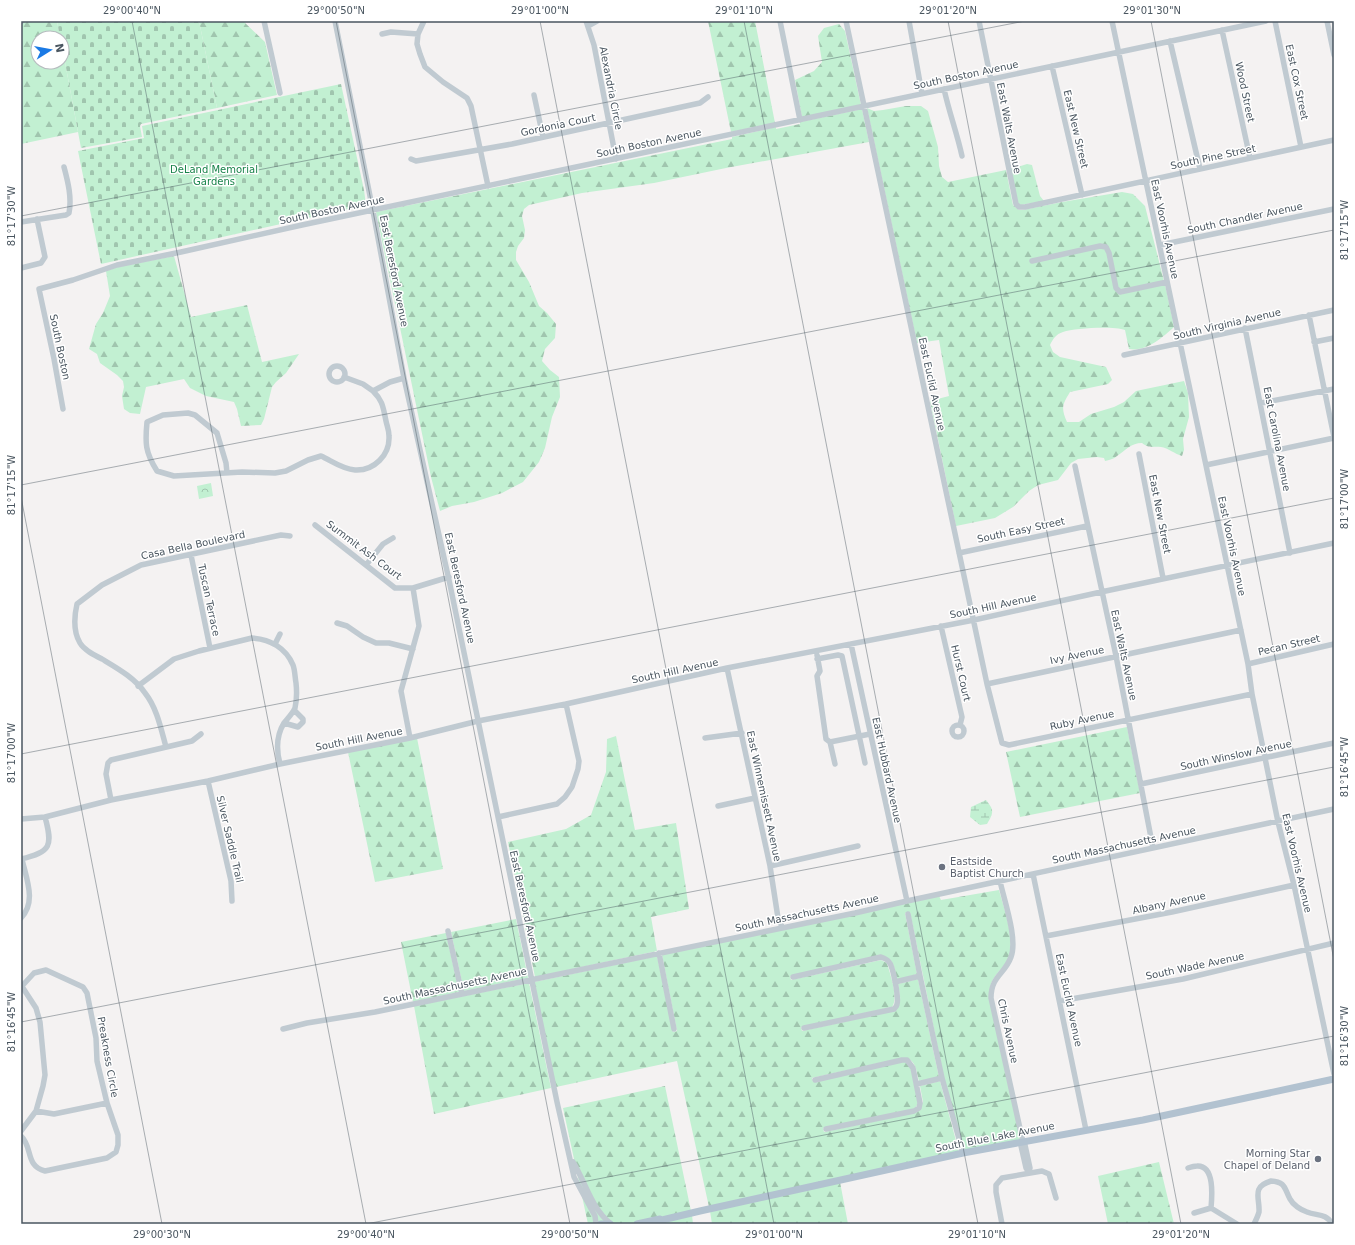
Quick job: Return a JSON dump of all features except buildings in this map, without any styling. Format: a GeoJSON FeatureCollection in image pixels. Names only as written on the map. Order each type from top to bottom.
{"type":"FeatureCollection","features":[{"type":"Feature","properties":{"kind":"main road","name":"South Blue Lake Avenue"},"geometry":{"type":"LineString","coordinates":[[637,1224],[658,1219],[658,1222],[700,1211],[962,1153],[1143,1120],[1334,1079]]}},
{"type":"Feature","properties":{"kind":"main road"},"geometry":{"type":"LineString","coordinates":[[601,1224],[611,1224]]}},
{"type":"Feature","properties":{"kind":"street"},"geometry":{"type":"LineString","coordinates":[[264,21],[280,93]]}},
{"type":"Feature","properties":{"kind":"street","name":"East Beresford Avenue"},"geometry":{"type":"LineString","coordinates":[[335,21],[373,211],[404,378],[449,577],[558,1110],[571,1158],[574,1177],[595,1216],[596,1224]]}},
{"type":"Feature","properties":{"kind":"street"},"geometry":{"type":"LineString","coordinates":[[424,21],[418,34],[417,44],[425,67],[443,82],[467,98],[471,106],[488,186]]}},
{"type":"Feature","properties":{"kind":"street"},"geometry":{"type":"LineString","coordinates":[[587,23],[597,21]]}},
{"type":"Feature","properties":{"kind":"street"},"geometry":{"type":"LineString","coordinates":[[780,21],[800,120]]}},
{"type":"Feature","properties":{"kind":"street","name":"East Euclid Avenue"},"geometry":{"type":"LineString","coordinates":[[846,21],[987,684],[1002,743],[1009,745]]}},
{"type":"Feature","properties":{"kind":"street"},"geometry":{"type":"LineString","coordinates":[[909,21],[922,94]]}},
{"type":"Feature","properties":{"kind":"street","name":"East Walts Avenue"},"geometry":{"type":"LineString","coordinates":[[980,21],[990,80],[1016,204],[1019,207],[1025,207]]}},
{"type":"Feature","properties":{"kind":"street","name":"East Voorhis Avenue"},"geometry":{"type":"LineString","coordinates":[[1112,21],[1241,630],[1252,694],[1278,822],[1294,885],[1334,1074]]}},
{"type":"Feature","properties":{"kind":"street","name":"South Boston Avenue"},"geometry":{"type":"LineString","coordinates":[[39,289],[73,280],[117,265],[990,80],[1249,23],[1266,21]]}},
{"type":"Feature","properties":{"kind":"street","name":"East Cox Street"},"geometry":{"type":"LineString","coordinates":[[1275,21],[1301,147]]}},
{"type":"Feature","properties":{"kind":"street"},"geometry":{"type":"LineString","coordinates":[[1327,21],[1334,55]]}},
{"type":"Feature","properties":{"kind":"street","name":"Alexandria Circle"},"geometry":{"type":"LineString","coordinates":[[587,23],[594,45],[616,159]]}},
{"type":"Feature","properties":{"kind":"street","name":"Wood Street"},"geometry":{"type":"LineString","coordinates":[[1222,30],[1250,158]]}},
{"type":"Feature","properties":{"kind":"street"},"geometry":{"type":"LineString","coordinates":[[382,34],[391,32],[418,34]]}},
{"type":"Feature","properties":{"kind":"street"},"geometry":{"type":"LineString","coordinates":[[1170,41],[1200,169]]}},
{"type":"Feature","properties":{"kind":"street","name":"East New Street"},"geometry":{"type":"LineString","coordinates":[[1052,66],[1082,195]]}},
{"type":"Feature","properties":{"kind":"street"},"geometry":{"type":"LineString","coordinates":[[944,89],[950,116],[958,137],[962,156]]}},
{"type":"Feature","properties":{"kind":"street"},"geometry":{"type":"LineString","coordinates":[[534,95],[543,137]]}},
{"type":"Feature","properties":{"kind":"street","name":"Gordonia Court"},"geometry":{"type":"LineString","coordinates":[[411,159],[416,162],[543,137],[700,103],[708,97]]}},
{"type":"Feature","properties":{"kind":"street","name":"South Pine Street"},"geometry":{"type":"LineString","coordinates":[[1025,207],[1334,140]]}},
{"type":"Feature","properties":{"kind":"street"},"geometry":{"type":"LineString","coordinates":[[21,222],[66,215],[69,213],[70,206],[68,185],[64,167]]}},
{"type":"Feature","properties":{"kind":"street","name":"South Chandler Avenue"},"geometry":{"type":"LineString","coordinates":[[1160,245],[1334,209]]}},
{"type":"Feature","properties":{"kind":"street"},"geometry":{"type":"LineString","coordinates":[[21,268],[41,262],[45,257],[37,219]]}},
{"type":"Feature","properties":{"kind":"street"},"geometry":{"type":"LineString","coordinates":[[1032,261],[1100,246],[1106,247],[1109,253],[1116,288],[1120,292],[1167,282]]}},
{"type":"Feature","properties":{"kind":"street","name":"South Boston"},"geometry":{"type":"LineString","coordinates":[[39,289],[63,409]]}},
{"type":"Feature","properties":{"kind":"street","name":"South Virginia Avenue"},"geometry":{"type":"LineString","coordinates":[[1124,355],[1334,310]]}},
{"type":"Feature","properties":{"kind":"street"},"geometry":{"type":"LineString","coordinates":[[1206,465],[1334,438],[1309,315]]}},
{"type":"Feature","properties":{"kind":"street","name":"East Carolina Avenue"},"geometry":{"type":"LineString","coordinates":[[1245,328],[1290,553]]}},
{"type":"Feature","properties":{"kind":"street"},"geometry":{"type":"LineString","coordinates":[[1314,342],[1334,338]]}},
{"type":"Feature","properties":{"kind":"street"},"geometry":{"type":"LineString","coordinates":[[227,473],[226,463],[217,434],[195,415],[188,413],[163,415],[147,422],[145,438],[149,457],[157,471],[174,476],[281,472],[295,468],[308,460],[321,456],[345,469],[360,470],[374,465],[384,457],[390,437],[380,398],[363,384],[344,377]]}},
{"type":"Feature","properties":{"kind":"street"},"geometry":{"type":"LineString","coordinates":[[373,391],[390,382],[404,378]]}},
{"type":"Feature","properties":{"kind":"street"},"geometry":{"type":"LineString","coordinates":[[1261,403],[1334,388]]}},
{"type":"Feature","properties":{"kind":"street","name":"East New Street"},"geometry":{"type":"LineString","coordinates":[[1140,454],[1164,578]]}},
{"type":"Feature","properties":{"kind":"street","name":"East Walts Avenue"},"geometry":{"type":"LineString","coordinates":[[1075,466],[1116,656],[1153,848]]}},
{"type":"Feature","properties":{"kind":"street","name":"Summit Ash Court"},"geometry":{"type":"LineString","coordinates":[[315,524],[395,588],[413,588],[449,577]]}},
{"type":"Feature","properties":{"kind":"street","name":"South Easy Street"},"geometry":{"type":"LineString","coordinates":[[959,553],[1087,526]]}},
{"type":"Feature","properties":{"kind":"street","name":"Casa Bella Boulevard"},"geometry":{"type":"LineString","coordinates":[[166,747],[158,717],[145,692],[126,674],[90,652],[80,644],[75,632],[74,614],[77,604],[102,586],[141,565],[281,535],[290,536]]}},
{"type":"Feature","properties":{"kind":"street"},"geometry":{"type":"LineString","coordinates":[[366,565],[382,544],[393,538]]}},
{"type":"Feature","properties":{"kind":"street","name":"South Hill Avenue"},"geometry":{"type":"LineString","coordinates":[[21,819],[45,816],[111,800],[410,738],[727,668],[974,620],[1164,578],[1334,543]]}},
{"type":"Feature","properties":{"kind":"street","name":"Tuscan Terrace"},"geometry":{"type":"LineString","coordinates":[[191,555],[210,648]]}},
{"type":"Feature","properties":{"kind":"street"},"geometry":{"type":"LineString","coordinates":[[410,738],[401,691],[419,626],[413,588]]}},
{"type":"Feature","properties":{"kind":"street"},"geometry":{"type":"LineString","coordinates":[[337,623],[347,626],[363,637],[376,643],[389,643],[412,649]]}},
{"type":"Feature","properties":{"kind":"street","name":"Hurst Court"},"geometry":{"type":"LineString","coordinates":[[941,626],[962,717],[960,725]]}},
{"type":"Feature","properties":{"kind":"street","name":"Ivy Avenue"},"geometry":{"type":"LineString","coordinates":[[987,684],[1241,630]]}},
{"type":"Feature","properties":{"kind":"street"},"geometry":{"type":"LineString","coordinates":[[274,644],[280,634]]}},
{"type":"Feature","properties":{"kind":"street"},"geometry":{"type":"LineString","coordinates":[[138,686],[174,659],[210,648],[252,638],[261,639],[274,644],[284,652],[294,666],[297,697],[294,710],[284,723],[277,741],[280,764]]}},
{"type":"Feature","properties":{"kind":"street","name":"East Hubbard Avenue"},"geometry":{"type":"LineString","coordinates":[[851,644],[906,901]]}},
{"type":"Feature","properties":{"kind":"street","name":"Pecan Street"},"geometry":{"type":"LineString","coordinates":[[1248,664],[1334,644]]}},
{"type":"Feature","properties":{"kind":"street"},"geometry":{"type":"LineString","coordinates":[[816,651],[820,671],[817,676],[826,739],[830,742],[835,764]]}},
{"type":"Feature","properties":{"kind":"street"},"geometry":{"type":"LineString","coordinates":[[818,659],[838,655],[842,656],[865,763]]}},
{"type":"Feature","properties":{"kind":"street","name":"East Winnemissett Avenue"},"geometry":{"type":"LineString","coordinates":[[727,668],[770,866],[778,918],[782,928]]}},
{"type":"Feature","properties":{"kind":"street","name":"Ruby Avenue"},"geometry":{"type":"LineString","coordinates":[[1009,745],[1252,694]]}},
{"type":"Feature","properties":{"kind":"street"},"geometry":{"type":"LineString","coordinates":[[498,817],[557,804],[565,797],[572,787],[579,761],[566,704]]}},
{"type":"Feature","properties":{"kind":"street"},"geometry":{"type":"LineString","coordinates":[[284,723],[298,727],[301,725],[303,719],[294,710]]}},
{"type":"Feature","properties":{"kind":"street"},"geometry":{"type":"LineString","coordinates":[[705,738],[742,733]]}},
{"type":"Feature","properties":{"kind":"street"},"geometry":{"type":"LineString","coordinates":[[111,800],[106,774],[108,763],[112,760],[192,741],[201,734]]}},
{"type":"Feature","properties":{"kind":"street"},"geometry":{"type":"LineString","coordinates":[[830,742],[870,734]]}},
{"type":"Feature","properties":{"kind":"street","name":"South Winslow Avenue"},"geometry":{"type":"LineString","coordinates":[[1141,784],[1334,743]]}},
{"type":"Feature","properties":{"kind":"street","name":"Silver Saddle Trail"},"geometry":{"type":"LineString","coordinates":[[208,781],[231,881],[232,901]]}},
{"type":"Feature","properties":{"kind":"street"},"geometry":{"type":"LineString","coordinates":[[718,806],[755,798]]}},
{"type":"Feature","properties":{"kind":"street","name":"South Massachusetts Avenue"},"geometry":{"type":"LineString","coordinates":[[283,1029],[307,1023],[348,1017],[462,994],[855,913],[1334,809]]}},
{"type":"Feature","properties":{"kind":"street"},"geometry":{"type":"LineString","coordinates":[[21,918],[26,912],[30,901],[29,889],[21,859],[36,855],[46,848],[50,840],[45,816]]}},
{"type":"Feature","properties":{"kind":"street"},"geometry":{"type":"LineString","coordinates":[[770,866],[858,846]]}},
{"type":"Feature","properties":{"kind":"street","name":"East Euclid Avenue"},"geometry":{"type":"LineString","coordinates":[[1033,874],[1086,1130]]}},
{"type":"Feature","properties":{"kind":"street","name":"Chris Avenue"},"geometry":{"type":"LineString","coordinates":[[1000,881],[1013,946],[1009,961],[994,982],[991,992],[1023,1143],[1025,1145],[1030,1168],[1028,1172]]}},
{"type":"Feature","properties":{"kind":"street","name":"Albany Avenue"},"geometry":{"type":"LineString","coordinates":[[1046,936],[1172,912],[1294,885]]}},
{"type":"Feature","properties":{"kind":"street"},"geometry":{"type":"LineString","coordinates":[[908,914],[942,1078],[962,1153]]}},
{"type":"Feature","properties":{"kind":"street"},"geometry":{"type":"LineString","coordinates":[[448,931],[462,994]]}},
{"type":"Feature","properties":{"kind":"street","name":"South Wade Avenue"},"geometry":{"type":"LineString","coordinates":[[1060,1001],[1183,979],[1334,943]]}},
{"type":"Feature","properties":{"kind":"street"},"geometry":{"type":"LineString","coordinates":[[659,953],[674,1029]]}},
{"type":"Feature","properties":{"kind":"street"},"geometry":{"type":"LineString","coordinates":[[793,977],[881,957],[890,962],[895,982],[898,998],[894,1009],[804,1028]]}},
{"type":"Feature","properties":{"kind":"street","name":"Preakness Circle"},"geometry":{"type":"LineString","coordinates":[[21,1136],[26,1140],[33,1164],[38,1169],[45,1171],[107,1158],[116,1152],[118,1145],[118,1135],[107,1102],[97,1061],[96,1038],[87,993],[83,987],[46,970],[34,973],[22,985]]}},
{"type":"Feature","properties":{"kind":"street"},"geometry":{"type":"LineString","coordinates":[[895,982],[920,976]]}},
{"type":"Feature","properties":{"kind":"street"},"geometry":{"type":"LineString","coordinates":[[21,1130],[36,1110],[45,1075],[40,1022],[36,1008],[22,985]]}},
{"type":"Feature","properties":{"kind":"street"},"geometry":{"type":"LineString","coordinates":[[815,1080],[907,1060],[913,1068],[917,1084],[920,1103],[918,1108],[914,1111],[826,1129]]}},
{"type":"Feature","properties":{"kind":"street"},"geometry":{"type":"LineString","coordinates":[[917,1084],[942,1078]]}},
{"type":"Feature","properties":{"kind":"street"},"geometry":{"type":"LineString","coordinates":[[36,1110],[54,1114],[107,1102]]}},
{"type":"Feature","properties":{"kind":"street","name":"East Beresford Avenue"},"geometry":{"type":"LineString","coordinates":[[571,1158],[593,1203],[605,1219],[611,1224]]}},
{"type":"Feature","properties":{"kind":"street"},"geometry":{"type":"LineString","coordinates":[[1188,1168],[1198,1165],[1208,1172],[1212,1192],[1211,1208]]}},
{"type":"Feature","properties":{"kind":"street"},"geometry":{"type":"LineString","coordinates":[[1002,1224],[996,1185],[1002,1178],[1028,1172],[1042,1171],[1049,1174],[1056,1198]]}},
{"type":"Feature","properties":{"kind":"street"},"geometry":{"type":"LineString","coordinates":[[1254,1224],[1258,1214],[1258,1192],[1261,1186],[1271,1181],[1282,1184],[1286,1188],[1290,1199],[1294,1204],[1307,1212],[1325,1216],[1332,1224]]}},
{"type":"Feature","properties":{"kind":"street"},"geometry":{"type":"LineString","coordinates":[[1194,1213],[1211,1208],[1237,1224]]}},
{"type":"Feature","properties":{"kind":"green space"},"geometry":{"type":"Polygon","coordinates":[[[33,21],[57,21],[59,30],[30,30],[30,70],[66,70],[78,132],[21,144],[21,23],[33,21]]]}},
{"type":"Feature","properties":{"kind":"green space"},"geometry":{"type":"Polygon","coordinates":[[[57,21],[199,21],[217,108],[141,124],[142,137],[81,148],[66,70],[70,70],[70,30],[59,30],[57,21]]]}},
{"type":"Feature","properties":{"kind":"green space"},"geometry":{"type":"Polygon","coordinates":[[[199,21],[243,21],[265,42],[277,95],[217,108],[199,21]]]}},
{"type":"Feature","properties":{"kind":"green space"},"geometry":{"type":"Polygon","coordinates":[[[708,21],[755,21],[775,123],[731,132],[708,21]]]}},
{"type":"Feature","properties":{"kind":"green space"},"geometry":{"type":"Polygon","coordinates":[[[839,24],[845,31],[861,105],[802,117],[795,80],[814,71],[822,62],[818,36],[824,28],[839,24]]]}},
{"type":"Feature","properties":{"kind":"green space","name":"DeLand Memorial Gardens"},"geometry":{"type":"Polygon","coordinates":[[[341,84],[366,205],[101,264],[78,151],[144,138],[142,126],[341,84]]]}},
{"type":"Feature","properties":{"kind":"green space"},"geometry":{"type":"Polygon","coordinates":[[[906,106],[921,106],[928,111],[938,147],[939,166],[942,177],[948,182],[1006,170],[1013,205],[1019,210],[1122,192],[1133,194],[1145,206],[1174,327],[1164,336],[1142,348],[1129,349],[1125,330],[1112,328],[1085,329],[1063,332],[1055,337],[1050,345],[1053,352],[1060,357],[1106,367],[1112,380],[1108,384],[1070,392],[1063,407],[1067,422],[1079,422],[1091,414],[1114,407],[1124,402],[1136,391],[1184,381],[1188,393],[1189,417],[1183,439],[1184,450],[1182,456],[1164,448],[1149,447],[1142,443],[1138,443],[1107,461],[1105,461],[1104,458],[1097,457],[1078,459],[1071,463],[1058,480],[1038,485],[1029,491],[1013,507],[995,518],[956,526],[930,401],[949,396],[939,340],[917,343],[867,108],[874,111],[906,106]]]}},
{"type":"Feature","properties":{"kind":"green space"},"geometry":{"type":"Polygon","coordinates":[[[862,109],[869,142],[726,168],[654,183],[582,193],[529,205],[524,209],[522,216],[525,230],[524,238],[518,246],[516,260],[529,282],[539,306],[556,324],[555,338],[545,349],[542,361],[559,377],[560,397],[552,417],[545,448],[539,462],[523,482],[502,493],[474,502],[452,506],[440,511],[431,477],[376,212],[732,139],[732,137],[776,127],[776,129],[800,124],[800,122],[862,109]]]}},
{"type":"Feature","properties":{"kind":"green space"},"geometry":{"type":"Polygon","coordinates":[[[1027,164],[1032,165],[1040,196],[1044,201],[1020,205],[1018,203],[1011,169],[1027,164]]]}},
{"type":"Feature","properties":{"kind":"green space"},"geometry":{"type":"Polygon","coordinates":[[[174,256],[191,317],[247,305],[262,362],[299,354],[286,373],[272,387],[264,419],[261,425],[241,426],[234,402],[206,396],[190,388],[184,379],[146,387],[140,414],[130,413],[124,409],[122,396],[124,387],[123,381],[100,363],[97,354],[89,349],[96,324],[103,313],[110,296],[106,271],[118,267],[174,256]]]}},
{"type":"Feature","properties":{"kind":"green space"},"geometry":{"type":"Polygon","coordinates":[[[211,483],[213,496],[199,499],[197,486],[211,483]]]}},
{"type":"Feature","properties":{"kind":"green space"},"geometry":{"type":"Polygon","coordinates":[[[1127,727],[1140,793],[1020,817],[1006,752],[1127,727]]]}},
{"type":"Feature","properties":{"kind":"green space"},"geometry":{"type":"Polygon","coordinates":[[[616,736],[635,830],[676,823],[689,909],[651,917],[657,951],[535,977],[508,842],[566,829],[591,815],[606,772],[607,739],[616,736]]]}},
{"type":"Feature","properties":{"kind":"green space"},"geometry":{"type":"Polygon","coordinates":[[[417,738],[443,869],[375,882],[348,752],[417,738]]]}},
{"type":"Feature","properties":{"kind":"green space"},"geometry":{"type":"Polygon","coordinates":[[[986,800],[991,806],[992,814],[987,824],[980,825],[970,817],[971,807],[986,800]]]}},
{"type":"Feature","properties":{"kind":"green space"},"geometry":{"type":"Polygon","coordinates":[[[999,890],[1009,926],[1011,945],[1010,954],[1007,961],[995,976],[990,987],[1020,1140],[964,1151],[944,1078],[910,912],[905,913],[917,974],[897,980],[891,961],[880,955],[790,976],[791,980],[881,960],[887,963],[893,986],[895,998],[892,1007],[801,1027],[802,1031],[894,1011],[900,1002],[898,984],[918,979],[939,1077],[919,1081],[916,1069],[912,1062],[906,1058],[901,1058],[812,1078],[813,1082],[902,1062],[906,1062],[911,1069],[918,1103],[916,1107],[913,1109],[823,1128],[824,1132],[914,1113],[923,1102],[920,1086],[940,1081],[959,1152],[709,1207],[677,1061],[556,1087],[534,982],[657,956],[673,1032],[677,1031],[662,955],[939,896],[941,900],[999,890]]]}},
{"type":"Feature","properties":{"kind":"green space"},"geometry":{"type":"Polygon","coordinates":[[[516,919],[528,978],[464,991],[451,932],[516,919]]]}},
{"type":"Feature","properties":{"kind":"green space"},"geometry":{"type":"Polygon","coordinates":[[[446,933],[459,992],[413,1002],[401,942],[446,933]]]}},
{"type":"Feature","properties":{"kind":"green space"},"geometry":{"type":"Polygon","coordinates":[[[529,983],[551,1088],[434,1114],[414,1006],[529,983]]]}},
{"type":"Feature","properties":{"kind":"green space"},"geometry":{"type":"Polygon","coordinates":[[[665,1086],[691,1211],[628,1224],[588,1224],[563,1108],[665,1086]]]}},
{"type":"Feature","properties":{"kind":"green space"},"geometry":{"type":"Polygon","coordinates":[[[1159,1162],[1174,1224],[1108,1224],[1098,1176],[1159,1162]]]}},
{"type":"Feature","properties":{"kind":"green space"},"geometry":{"type":"Polygon","coordinates":[[[840,1182],[848,1224],[712,1224],[710,1211],[840,1182]]]}},
{"type":"Feature","properties":{"kind":"green space"},"geometry":{"type":"Polygon","coordinates":[[[692,1215],[693,1224],[660,1224],[692,1215]]]}},
{"type":"Feature","properties":{"kind":"place","name":"Eastside Baptist Church"},"geometry":{"type":"Point","coordinates":[942,867]}},
{"type":"Feature","properties":{"kind":"place","name":"Morning Star Chapel of Deland"},"geometry":{"type":"Point","coordinates":[1318,1159]}}]}
